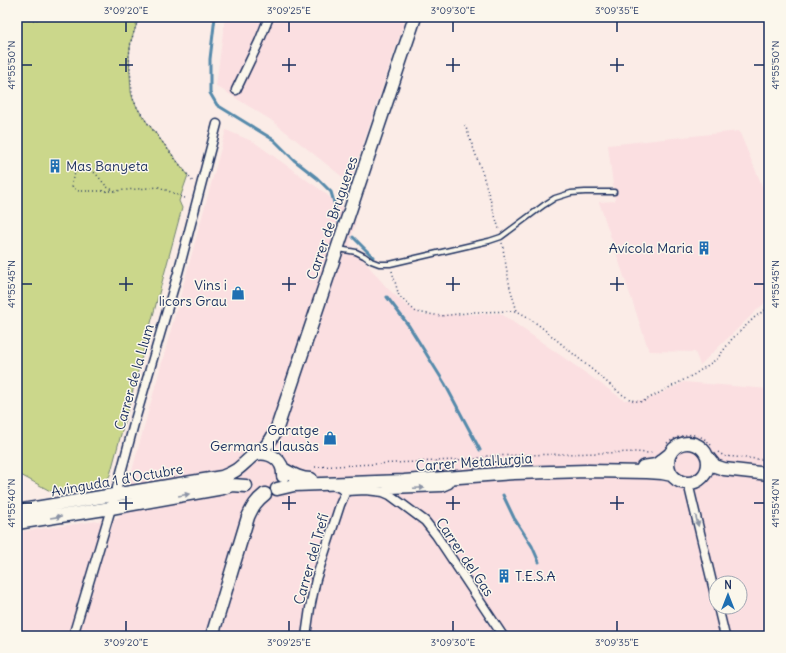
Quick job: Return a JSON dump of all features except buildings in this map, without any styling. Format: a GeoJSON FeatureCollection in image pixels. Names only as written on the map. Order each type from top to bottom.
{"type":"FeatureCollection","features":[{"type":"Feature","properties":{"kind":"main road","name":"Carrer de Brugueres"},"geometry":{"type":"LineString","coordinates":[[277,428],[415,17]]}},
{"type":"Feature","properties":{"kind":"main road"},"geometry":{"type":"LineString","coordinates":[[223,482],[266,446],[277,428]]}},
{"type":"Feature","properties":{"kind":"main road"},"geometry":{"type":"LineString","coordinates":[[212,636],[252,508],[265,494],[277,488],[282,482],[283,473],[277,448],[277,428]]}},
{"type":"Feature","properties":{"kind":"main road"},"geometry":{"type":"LineString","coordinates":[[683,444],[689,444],[700,447],[704,451],[712,451],[708,461],[708,467],[703,476],[696,482],[688,483],[679,481],[672,475],[668,464],[667,451],[674,450],[683,444]]}},
{"type":"Feature","properties":{"kind":"main road","name":"Carrer Metal·lurgia"},"geometry":{"type":"LineString","coordinates":[[281,466],[297,477],[305,479],[483,469],[578,466],[642,467],[656,465],[667,451]]}},
{"type":"Feature","properties":{"kind":"main road"},"geometry":{"type":"LineString","coordinates":[[712,451],[715,466],[724,469],[769,474]]}},
{"type":"Feature","properties":{"kind":"main road"},"geometry":{"type":"LineString","coordinates":[[256,454],[264,453],[271,455],[277,459],[281,466]]}},
{"type":"Feature","properties":{"kind":"main road"},"geometry":{"type":"LineString","coordinates":[[245,463],[242,475],[247,487],[248,517]]}},
{"type":"Feature","properties":{"kind":"main road","name":"Carrer Metal·lurgia"},"geometry":{"type":"LineString","coordinates":[[277,488],[294,485],[404,481],[514,473],[588,471],[647,472],[672,475]]}},
{"type":"Feature","properties":{"kind":"main road"},"geometry":{"type":"LineString","coordinates":[[703,476],[725,476],[769,480]]}},
{"type":"Feature","properties":{"kind":"main road","name":"Avinguda 1 d'Octubre"},"geometry":{"type":"LineString","coordinates":[[17,512],[115,495],[223,482]]}},
{"type":"Feature","properties":{"kind":"main road","name":"Avinguda 1 d'Octubre"},"geometry":{"type":"LineString","coordinates":[[17,523],[111,508],[223,482]]}},
{"type":"Feature","properties":{"kind":"main road"},"geometry":{"type":"LineString","coordinates":[[223,482],[247,487],[254,492],[265,494]]}},
{"type":"Feature","properties":{"kind":"street"},"geometry":{"type":"LineString","coordinates":[[236,90],[260,42],[269,17]]}},
{"type":"Feature","properties":{"kind":"street","name":"Carrer de la Llum"},"geometry":{"type":"LineString","coordinates":[[73,636],[178,273],[218,124]]}},
{"type":"Feature","properties":{"kind":"street"},"geometry":{"type":"LineString","coordinates":[[383,492],[390,489],[442,487],[449,484],[453,478]]}},
{"type":"Feature","properties":{"kind":"street"},"geometry":{"type":"LineString","coordinates":[[688,483],[710,575]]}},
{"type":"Feature","properties":{"kind":"street","name":"Carrer del Gas"},"geometry":{"type":"LineString","coordinates":[[330,484],[346,491],[366,490],[383,492],[390,495],[425,521],[436,535],[503,636]]}},
{"type":"Feature","properties":{"kind":"street","name":"Carrer del Trefí"},"geometry":{"type":"LineString","coordinates":[[306,636],[316,579],[346,491]]}},
{"type":"Feature","properties":{"kind":"street"},"geometry":{"type":"LineString","coordinates":[[720,615],[725,636]]}},
{"type":"Feature","properties":{"kind":"lane"},"geometry":{"type":"LineString","coordinates":[[337,249],[356,252],[379,264],[390,264],[501,237],[544,205],[556,198],[571,193],[614,192]]}},
{"type":"Feature","properties":{"kind":"path"},"geometry":{"type":"LineString","coordinates":[[17,19],[35,20],[45,17]]}},
{"type":"Feature","properties":{"kind":"path"},"geometry":{"type":"LineString","coordinates":[[139,17],[131,41],[129,56],[133,99],[146,121],[200,190]]}},
{"type":"Feature","properties":{"kind":"path"},"geometry":{"type":"LineString","coordinates":[[465,125],[482,172],[501,237],[510,288],[517,311]]}},
{"type":"Feature","properties":{"kind":"path"},"geometry":{"type":"LineString","coordinates":[[115,191],[107,188],[90,168],[79,168],[74,175],[71,185],[79,191],[115,191],[159,188],[197,203]]}},
{"type":"Feature","properties":{"kind":"path"},"geometry":{"type":"LineString","coordinates":[[390,264],[399,296],[416,312],[441,316],[475,312],[517,311],[540,326],[620,393],[631,400],[642,402],[695,374],[717,358],[732,339],[755,317],[769,307]]}},
{"type":"Feature","properties":{"kind":"path"},"geometry":{"type":"LineString","coordinates":[[667,451],[677,437],[690,434],[704,439],[712,451],[724,456],[769,460]]}},
{"type":"Feature","properties":{"kind":"path"},"geometry":{"type":"LineString","coordinates":[[315,467],[475,459],[487,456],[655,452]]}},
{"type":"Feature","properties":{"kind":"shaded area"},"geometry":{"type":"Polygon","coordinates":[[[225,17],[406,17],[350,183],[271,120],[216,86],[225,17]]]}},
{"type":"Feature","properties":{"kind":"shaded area"},"geometry":{"type":"Polygon","coordinates":[[[226,130],[254,142],[325,193],[356,221],[350,244],[387,288],[405,304],[422,315],[500,313],[624,400],[647,400],[684,382],[769,389],[769,636],[17,636],[17,532],[119,518],[226,130]]]}},
{"type":"Feature","properties":{"kind":"shaded area"},"geometry":{"type":"Polygon","coordinates":[[[739,131],[769,202],[769,300],[700,365],[695,352],[649,351],[599,202],[615,201],[608,145],[739,131]]]}},
{"type":"Feature","properties":{"kind":"green space"},"geometry":{"type":"Polygon","coordinates":[[[17,17],[139,17],[131,41],[129,56],[131,92],[133,99],[146,121],[188,175],[179,201],[182,208],[110,475],[106,482],[54,493],[17,473],[17,17]]]}},
{"type":"Feature","properties":{"kind":"waterway"},"geometry":{"type":"LineString","coordinates":[[215,17],[210,59],[210,93],[217,105],[274,140],[294,160],[317,178],[331,192],[335,206],[335,217],[339,223]]}},
{"type":"Feature","properties":{"kind":"waterway"},"geometry":{"type":"LineString","coordinates":[[353,237],[373,257]]}},
{"type":"Feature","properties":{"kind":"waterway"},"geometry":{"type":"LineString","coordinates":[[387,297],[409,326],[445,384],[480,450]]}},
{"type":"Feature","properties":{"kind":"waterway"},"geometry":{"type":"LineString","coordinates":[[503,495],[514,518],[532,546],[539,562]]}},
{"type":"Feature","properties":{"kind":"place","name":"Mas Banyeta"},"geometry":{"type":"Point","coordinates":[55,166]}},
{"type":"Feature","properties":{"kind":"place","name":"Avícola Maria"},"geometry":{"type":"Point","coordinates":[704,248]}},
{"type":"Feature","properties":{"kind":"place","name":"Vins i licors Grau"},"geometry":{"type":"Point","coordinates":[238,293]}},
{"type":"Feature","properties":{"kind":"place","name":"Garatge Germans Llausàs"},"geometry":{"type":"Point","coordinates":[330,438]}},
{"type":"Feature","properties":{"kind":"place","name":"T.E.S.A"},"geometry":{"type":"Point","coordinates":[504,576]}}]}
